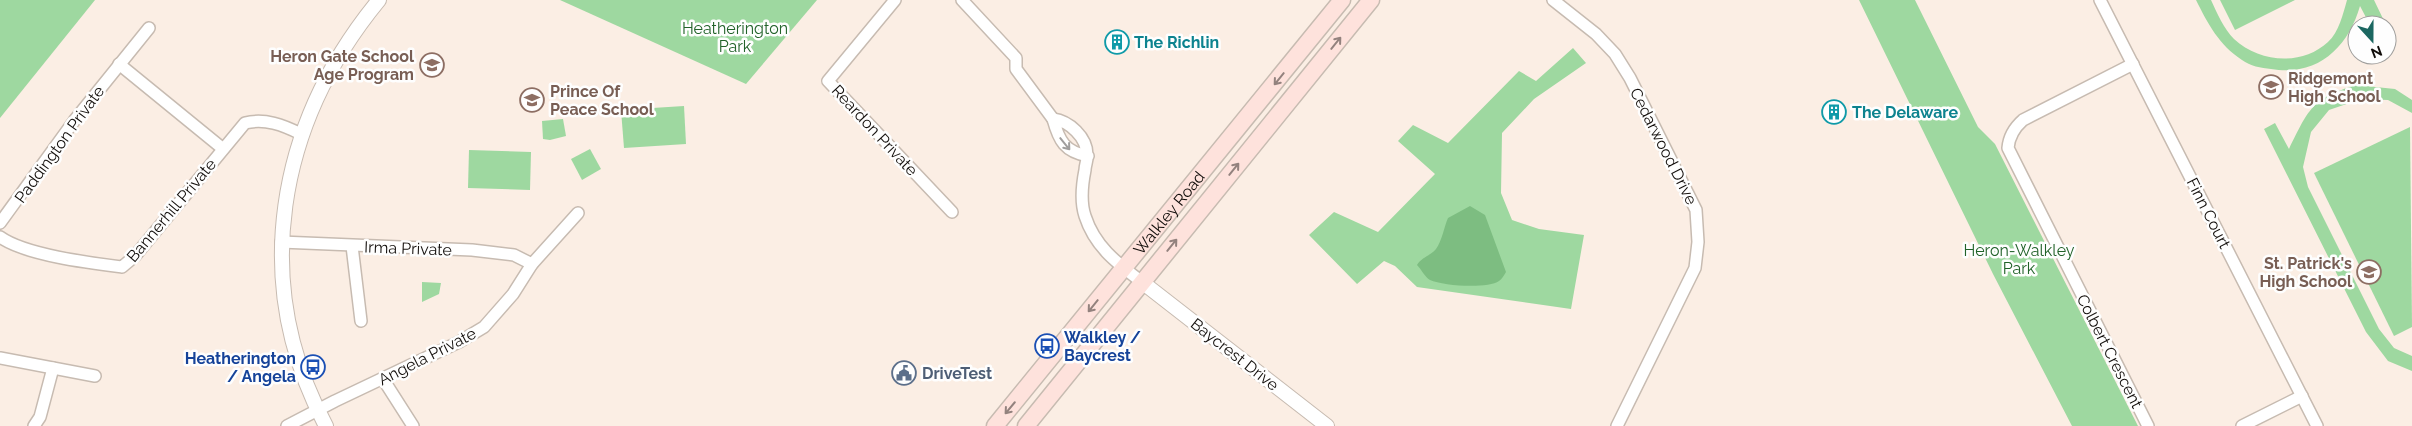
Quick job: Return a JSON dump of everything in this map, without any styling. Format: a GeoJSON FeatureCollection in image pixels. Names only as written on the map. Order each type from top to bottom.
{"type":"FeatureCollection","features":[{"type":"Feature","properties":{"kind":"main road","name":"Walkley Road"},"geometry":{"type":"LineString","coordinates":[[995,426],[1342,0]]}},
{"type":"Feature","properties":{"kind":"main road","name":"Walkley Road"},"geometry":{"type":"LineString","coordinates":[[1026,426],[1371,0]]}},
{"type":"Feature","properties":{"kind":"street"},"geometry":{"type":"LineString","coordinates":[[326,426],[303,376],[290,331],[284,300],[282,242],[288,182],[301,134],[327,76],[345,45],[379,0]]}},
{"type":"Feature","properties":{"kind":"street","name":"Reardon Private"},"geometry":{"type":"LineString","coordinates":[[895,0],[828,81],[952,212]]}},
{"type":"Feature","properties":{"kind":"street"},"geometry":{"type":"LineString","coordinates":[[962,0],[1016,58],[1016,69],[1053,119],[1058,136],[1064,145],[1073,153],[1088,156]]}},
{"type":"Feature","properties":{"kind":"street","name":"Cedarwood Drive"},"geometry":{"type":"LineString","coordinates":[[1552,0],[1596,34],[1615,54],[1630,78],[1696,210],[1698,242],[1695,268],[1617,426]]}},
{"type":"Feature","properties":{"kind":"street","name":"Finn Court"},"geometry":{"type":"LineString","coordinates":[[2100,0],[2317,426]]}},
{"type":"Feature","properties":{"kind":"street","name":"Paddington Private"},"geometry":{"type":"LineString","coordinates":[[0,223],[74,121],[149,28]]}},
{"type":"Feature","properties":{"kind":"street"},"geometry":{"type":"LineString","coordinates":[[119,64],[222,148]]}},
{"type":"Feature","properties":{"kind":"street","name":"Colbert Crescent"},"geometry":{"type":"LineString","coordinates":[[2133,64],[2023,120],[2009,139],[2008,148],[2148,426]]}},
{"type":"Feature","properties":{"kind":"street"},"geometry":{"type":"LineString","coordinates":[[1053,119],[1064,120],[1077,132],[1085,143],[1088,156],[1082,188],[1084,214],[1095,240],[1124,268],[1142,282]]}},
{"type":"Feature","properties":{"kind":"street","name":"Bannerhill Private"},"geometry":{"type":"LineString","coordinates":[[0,237],[8,243],[34,251],[122,267],[135,256],[222,148],[245,123],[258,120],[286,127],[301,134]]}},
{"type":"Feature","properties":{"kind":"street","name":"Angela Private"},"geometry":{"type":"LineString","coordinates":[[287,426],[459,342],[484,327],[513,294],[532,264],[578,213]]}},
{"type":"Feature","properties":{"kind":"street","name":"Irma Private"},"geometry":{"type":"LineString","coordinates":[[282,242],[419,247],[506,254],[514,255],[532,264]]}},
{"type":"Feature","properties":{"kind":"street"},"geometry":{"type":"LineString","coordinates":[[352,246],[361,321]]}},
{"type":"Feature","properties":{"kind":"street","name":"Baycrest Drive"},"geometry":{"type":"LineString","coordinates":[[1142,282],[1238,355],[1325,426]]}},
{"type":"Feature","properties":{"kind":"street"},"geometry":{"type":"LineString","coordinates":[[0,358],[95,376]]}},
{"type":"Feature","properties":{"kind":"street"},"geometry":{"type":"LineString","coordinates":[[34,426],[40,417],[53,368]]}},
{"type":"Feature","properties":{"kind":"street"},"geometry":{"type":"LineString","coordinates":[[382,380],[413,426]]}},
{"type":"Feature","properties":{"kind":"street"},"geometry":{"type":"LineString","coordinates":[[2242,426],[2302,396]]}},
{"type":"Feature","properties":{"kind":"green space"},"geometry":{"type":"Polygon","coordinates":[[[0,0],[95,0],[0,118],[0,0]]]}},
{"type":"Feature","properties":{"kind":"green space","name":"Heatherington Park"},"geometry":{"type":"Polygon","coordinates":[[[560,0],[817,0],[746,84],[560,0]]]}},
{"type":"Feature","properties":{"kind":"green space","name":"Heron-Walkley Park"},"geometry":{"type":"Polygon","coordinates":[[[1859,0],[1915,0],[1978,127],[1995,144],[2138,426],[2072,426],[1993,274],[1859,0]]]}},
{"type":"Feature","properties":{"kind":"green space"},"geometry":{"type":"Polygon","coordinates":[[[2196,0],[2211,0],[2227,31],[2244,47],[2268,57],[2294,58],[2318,50],[2332,38],[2338,28],[2347,0],[2374,0],[2381,15],[2365,15],[2360,6],[2357,15],[2347,15],[2347,36],[2328,56],[2316,64],[2288,70],[2267,69],[2245,62],[2227,48],[2210,26],[2196,0]]]}},
{"type":"Feature","properties":{"kind":"green space"},"geometry":{"type":"Polygon","coordinates":[[[2220,0],[2295,0],[2235,30],[2220,0]]]}},
{"type":"Feature","properties":{"kind":"green space"},"geometry":{"type":"Polygon","coordinates":[[[1573,48],[1586,63],[1534,99],[1502,133],[1501,193],[1512,220],[1539,229],[1584,235],[1571,309],[1417,287],[1395,266],[1384,261],[1357,284],[1309,235],[1334,212],[1378,232],[1435,174],[1398,141],[1413,125],[1448,143],[1519,71],[1536,81],[1573,48]]]}},
{"type":"Feature","properties":{"kind":"green space"},"geometry":{"type":"Polygon","coordinates":[[[2356,85],[2395,89],[2412,100],[2412,113],[2388,100],[2361,99],[2329,110],[2311,132],[2303,167],[2308,187],[2379,329],[2394,348],[2412,356],[2412,371],[2388,361],[2366,332],[2264,129],[2275,123],[2289,149],[2313,107],[2329,95],[2356,85]]]}},
{"type":"Feature","properties":{"kind":"green space"},"geometry":{"type":"Polygon","coordinates":[[[684,106],[686,144],[624,148],[621,110],[684,106]]]}},
{"type":"Feature","properties":{"kind":"green space"},"geometry":{"type":"Polygon","coordinates":[[[563,119],[566,136],[550,140],[543,139],[542,121],[563,119]]]}},
{"type":"Feature","properties":{"kind":"green space"},"geometry":{"type":"Polygon","coordinates":[[[2410,127],[2412,327],[2394,336],[2314,173],[2410,127]]]}},
{"type":"Feature","properties":{"kind":"green space"},"geometry":{"type":"Polygon","coordinates":[[[590,149],[601,169],[582,180],[571,159],[590,149]]]}},
{"type":"Feature","properties":{"kind":"green space"},"geometry":{"type":"Polygon","coordinates":[[[469,150],[531,152],[530,190],[468,188],[469,150]]]}},
{"type":"Feature","properties":{"kind":"green space"},"geometry":{"type":"Polygon","coordinates":[[[1470,206],[1485,215],[1506,272],[1499,281],[1493,284],[1476,286],[1455,285],[1430,280],[1417,265],[1436,249],[1448,218],[1470,206]]]}},
{"type":"Feature","properties":{"kind":"green space"},"geometry":{"type":"Polygon","coordinates":[[[422,282],[441,283],[439,294],[422,302],[422,282]]]}},
{"type":"Feature","properties":{"kind":"place","name":"The Richlin"},"geometry":{"type":"Point","coordinates":[1117,42]}},
{"type":"Feature","properties":{"kind":"place","name":"Heron Gate School Age Program"},"geometry":{"type":"Point","coordinates":[432,65]}},
{"type":"Feature","properties":{"kind":"place","name":"Ridgemont High School"},"geometry":{"type":"Point","coordinates":[2271,87]}},
{"type":"Feature","properties":{"kind":"place","name":"Prince Of Peace School"},"geometry":{"type":"Point","coordinates":[532,100]}},
{"type":"Feature","properties":{"kind":"place","name":"The Delaware"},"geometry":{"type":"Point","coordinates":[1834,112]}},
{"type":"Feature","properties":{"kind":"place","name":"St. Patrick's High School"},"geometry":{"type":"Point","coordinates":[2369,272]}},
{"type":"Feature","properties":{"kind":"place","name":"Walkley / Baycrest"},"geometry":{"type":"Point","coordinates":[1047,346]}},
{"type":"Feature","properties":{"kind":"place","name":"Heatherington / Angela"},"geometry":{"type":"Point","coordinates":[313,367]}},
{"type":"Feature","properties":{"kind":"place","name":"DriveTest"},"geometry":{"type":"Point","coordinates":[904,373]}}]}
